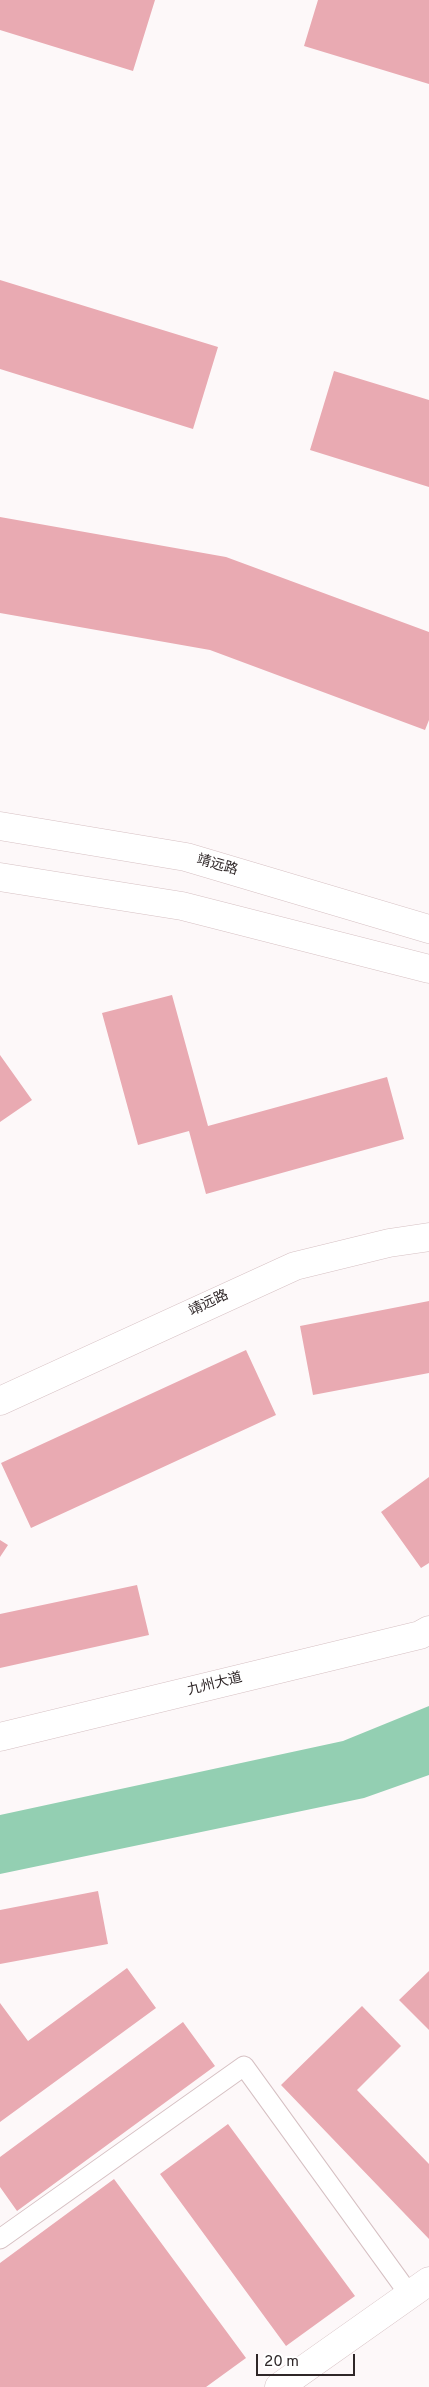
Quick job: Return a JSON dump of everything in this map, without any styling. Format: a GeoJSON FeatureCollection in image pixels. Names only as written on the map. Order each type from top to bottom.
{"type":"FeatureCollection","features":[{"type":"Feature","properties":{"kind":"street","name":"靖远路"},"geometry":{"type":"LineString","coordinates":[[0,826],[186,857],[429,929]]}},
{"type":"Feature","properties":{"kind":"street"},"geometry":{"type":"LineString","coordinates":[[0,877],[182,906],[429,969]]}},
{"type":"Feature","properties":{"kind":"street","name":"靖远路"},"geometry":{"type":"LineString","coordinates":[[0,1401],[296,1266],[388,1242],[429,1237]]}},
{"type":"Feature","properties":{"kind":"street","name":"九州大道"},"geometry":{"type":"LineString","coordinates":[[0,1737],[420,1635],[429,1630]]}},
{"type":"Feature","properties":{"kind":"street"},"geometry":{"type":"LineString","coordinates":[[279,2387],[419,2287]]}},
{"type":"Feature","properties":{"kind":"lane"},"geometry":{"type":"LineString","coordinates":[[0,2239],[244,2066],[419,2287]]}},
{"type":"Feature","properties":{"kind":"shaded area"},"geometry":{"type":"Polygon","coordinates":[[[429,1706],[429,1775],[364,1798],[0,1874],[0,1815],[343,1741],[429,1706]]]}},
{"type":"Feature","properties":{"kind":"building"},"geometry":{"type":"Polygon","coordinates":[[[0,0],[155,0],[133,71],[0,30],[0,0]]]}},
{"type":"Feature","properties":{"kind":"building"},"geometry":{"type":"Polygon","coordinates":[[[318,0],[429,0],[429,84],[304,46],[318,0]]]}},
{"type":"Feature","properties":{"kind":"building"},"geometry":{"type":"Polygon","coordinates":[[[0,280],[218,347],[193,429],[0,369],[0,280]]]}},
{"type":"Feature","properties":{"kind":"building"},"geometry":{"type":"Polygon","coordinates":[[[334,371],[429,400],[429,487],[310,450],[334,371]]]}},
{"type":"Feature","properties":{"kind":"building"},"geometry":{"type":"Polygon","coordinates":[[[0,517],[226,557],[429,632],[429,720],[425,730],[210,650],[0,613],[0,517]]]}},
{"type":"Feature","properties":{"kind":"building"},"geometry":{"type":"Polygon","coordinates":[[[172,995],[208,1126],[387,1077],[404,1139],[206,1194],[189,1131],[138,1145],[102,1013],[172,995]]]}},
{"type":"Feature","properties":{"kind":"building"},"geometry":{"type":"Polygon","coordinates":[[[0,1055],[32,1100],[0,1122],[0,1055]]]}},
{"type":"Feature","properties":{"kind":"building"},"geometry":{"type":"Polygon","coordinates":[[[429,1301],[429,1373],[313,1395],[300,1326],[429,1301]]]}},
{"type":"Feature","properties":{"kind":"building"},"geometry":{"type":"Polygon","coordinates":[[[246,1350],[276,1415],[31,1528],[1,1463],[246,1350]]]}},
{"type":"Feature","properties":{"kind":"building"},"geometry":{"type":"Polygon","coordinates":[[[429,1477],[429,1563],[421,1568],[381,1512],[429,1477]]]}},
{"type":"Feature","properties":{"kind":"building"},"geometry":{"type":"Polygon","coordinates":[[[0,1540],[8,1545],[0,1557],[0,1540]]]}},
{"type":"Feature","properties":{"kind":"building"},"geometry":{"type":"Polygon","coordinates":[[[137,1585],[149,1635],[0,1668],[0,1614],[137,1585]]]}},
{"type":"Feature","properties":{"kind":"building"},"geometry":{"type":"Polygon","coordinates":[[[98,1891],[108,1944],[0,1964],[0,1910],[98,1891]]]}},
{"type":"Feature","properties":{"kind":"building"},"geometry":{"type":"Polygon","coordinates":[[[127,1968],[156,2008],[0,2122],[0,2003],[28,2041],[127,1968]]]}},
{"type":"Feature","properties":{"kind":"building"},"geometry":{"type":"Polygon","coordinates":[[[429,1971],[429,2030],[399,2000],[429,1971]]]}},
{"type":"Feature","properties":{"kind":"building"},"geometry":{"type":"Polygon","coordinates":[[[362,2006],[401,2046],[357,2090],[429,2164],[429,2239],[281,2085],[362,2006]]]}},
{"type":"Feature","properties":{"kind":"building"},"geometry":{"type":"Polygon","coordinates":[[[183,2022],[215,2066],[17,2211],[0,2187],[0,2157],[183,2022]]]}},
{"type":"Feature","properties":{"kind":"building"},"geometry":{"type":"Polygon","coordinates":[[[228,2124],[355,2296],[286,2346],[160,2174],[228,2124]]]}},
{"type":"Feature","properties":{"kind":"building"},"geometry":{"type":"Polygon","coordinates":[[[114,2179],[246,2358],[206,2387],[0,2387],[0,2263],[114,2179]]]}}]}
